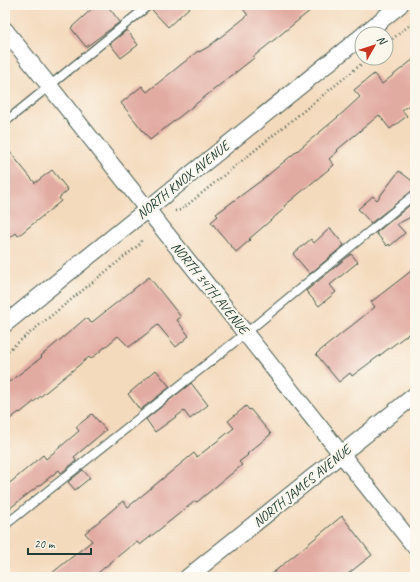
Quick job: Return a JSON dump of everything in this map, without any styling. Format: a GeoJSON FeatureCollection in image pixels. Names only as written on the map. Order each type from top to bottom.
{"type":"FeatureCollection","features":[{"type":"Feature","properties":{"kind":"street","name":"NORTH KNOX AVENUE"},"geometry":{"type":"LineString","coordinates":[[374,26],[400,5]]}},
{"type":"Feature","properties":{"kind":"street","name":"NORTH 34TH AVENUE"},"geometry":{"type":"LineString","coordinates":[[5,30],[247,332],[341,455],[415,547]]}},
{"type":"Feature","properties":{"kind":"street","name":"NORTH KNOX AVENUE"},"geometry":{"type":"LineString","coordinates":[[5,324],[354,42]]}},
{"type":"Feature","properties":{"kind":"street","name":"NORTH JAMES AVENUE"},"geometry":{"type":"LineString","coordinates":[[188,577],[415,395]]}},
{"type":"Feature","properties":{"kind":"lane"},"geometry":{"type":"LineString","coordinates":[[5,122],[149,5]]}},
{"type":"Feature","properties":{"kind":"lane"},"geometry":{"type":"LineString","coordinates":[[5,525],[247,332],[415,194]]}},
{"type":"Feature","properties":{"kind":"path"},"geometry":{"type":"LineString","coordinates":[[394,38],[415,21]]}},
{"type":"Feature","properties":{"kind":"path"},"geometry":{"type":"LineString","coordinates":[[174,211],[181,210],[359,66]]}},
{"type":"Feature","properties":{"kind":"path"},"geometry":{"type":"LineString","coordinates":[[5,353],[140,244],[143,235]]}},
{"type":"Feature","properties":{"kind":"building"},"geometry":{"type":"Polygon","coordinates":[[[96,5],[107,5],[120,22],[86,47],[71,28],[96,5]]]}},
{"type":"Feature","properties":{"kind":"building"},"geometry":{"type":"Polygon","coordinates":[[[154,5],[192,5],[168,27],[152,10],[154,5]]]}},
{"type":"Feature","properties":{"kind":"building"},"geometry":{"type":"Polygon","coordinates":[[[240,5],[317,5],[253,57],[254,58],[150,140],[121,103],[142,86],[147,92],[198,51],[199,52],[208,47],[247,16],[240,5]]]}},
{"type":"Feature","properties":{"kind":"building"},"geometry":{"type":"Polygon","coordinates":[[[127,30],[138,45],[121,58],[110,44],[127,30]]]}},
{"type":"Feature","properties":{"kind":"building"},"geometry":{"type":"Polygon","coordinates":[[[415,58],[415,101],[402,110],[407,116],[390,129],[379,115],[337,150],[338,151],[329,159],[334,165],[284,206],[285,208],[236,252],[211,222],[218,216],[216,214],[262,180],[338,117],[360,97],[354,90],[374,74],[382,84],[415,58]]]}},
{"type":"Feature","properties":{"kind":"building"},"geometry":{"type":"Polygon","coordinates":[[[5,146],[35,183],[52,170],[68,190],[59,198],[61,201],[18,236],[16,233],[5,242],[5,146]]]}},
{"type":"Feature","properties":{"kind":"building"},"geometry":{"type":"Polygon","coordinates":[[[399,171],[415,183],[415,189],[371,223],[358,209],[373,196],[377,200],[399,171]]]}},
{"type":"Feature","properties":{"kind":"building"},"geometry":{"type":"Polygon","coordinates":[[[415,201],[415,215],[397,224],[405,233],[390,246],[389,244],[387,246],[376,233],[415,201]]]}},
{"type":"Feature","properties":{"kind":"building"},"geometry":{"type":"Polygon","coordinates":[[[330,228],[344,245],[310,274],[293,254],[311,239],[314,243],[330,228]]]}},
{"type":"Feature","properties":{"kind":"building"},"geometry":{"type":"Polygon","coordinates":[[[351,254],[358,262],[330,285],[336,292],[319,306],[306,291],[351,254]]]}},
{"type":"Feature","properties":{"kind":"building"},"geometry":{"type":"Polygon","coordinates":[[[415,268],[415,329],[352,376],[350,373],[339,382],[316,354],[375,307],[371,302],[415,268]]]}},
{"type":"Feature","properties":{"kind":"building"},"geometry":{"type":"Polygon","coordinates":[[[149,277],[181,317],[177,320],[189,336],[176,347],[158,325],[129,347],[118,336],[91,359],[89,357],[20,413],[19,412],[5,423],[5,385],[42,357],[41,356],[86,318],[91,323],[149,277]]]}},
{"type":"Feature","properties":{"kind":"building"},"geometry":{"type":"Polygon","coordinates":[[[156,370],[170,387],[140,410],[128,394],[156,370]]]}},
{"type":"Feature","properties":{"kind":"building"},"geometry":{"type":"Polygon","coordinates":[[[191,383],[208,405],[190,419],[184,411],[155,432],[146,419],[191,383]]]}},
{"type":"Feature","properties":{"kind":"building"},"geometry":{"type":"Polygon","coordinates":[[[246,406],[271,434],[239,462],[242,465],[197,502],[195,501],[140,545],[137,542],[128,548],[93,577],[47,577],[92,541],[85,533],[123,501],[128,507],[194,453],[197,457],[234,428],[228,421],[246,406]]]}},
{"type":"Feature","properties":{"kind":"building"},"geometry":{"type":"Polygon","coordinates":[[[92,414],[106,430],[74,457],[76,461],[61,473],[59,470],[5,512],[5,487],[43,455],[46,459],[79,431],[76,427],[92,414]]]}},
{"type":"Feature","properties":{"kind":"building"},"geometry":{"type":"Polygon","coordinates":[[[83,470],[90,478],[75,490],[68,482],[83,470]]]}},
{"type":"Feature","properties":{"kind":"building"},"geometry":{"type":"Polygon","coordinates":[[[342,516],[372,555],[344,577],[268,577],[342,516]]]}}]}
